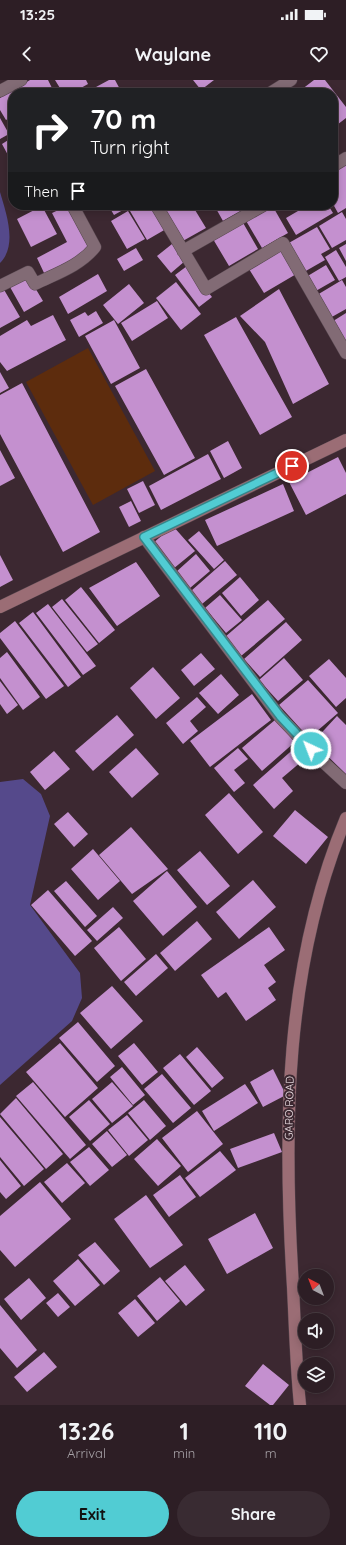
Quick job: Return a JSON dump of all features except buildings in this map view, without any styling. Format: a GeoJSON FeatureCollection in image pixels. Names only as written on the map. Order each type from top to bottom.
{"type":"FeatureCollection","features":[{"type":"Feature","properties":{"kind":"street"},"geometry":{"type":"LineString","coordinates":[[0,91],[21,80]]}},
{"type":"Feature","properties":{"kind":"street"},"geometry":{"type":"LineString","coordinates":[[278,88],[291,80]]}},
{"type":"Feature","properties":{"kind":"street"},"geometry":{"type":"LineString","coordinates":[[0,286],[28,272],[35,284],[79,262],[90,253],[94,248],[75,210]]}},
{"type":"Feature","properties":{"kind":"street"},"geometry":{"type":"LineString","coordinates":[[159,210],[206,289],[284,243],[346,353]]}},
{"type":"Feature","properties":{"kind":"street"},"geometry":{"type":"LineString","coordinates":[[183,250],[255,210]]}},
{"type":"Feature","properties":{"kind":"street"},"geometry":{"type":"LineString","coordinates":[[0,607],[346,440]]}},
{"type":"Feature","properties":{"kind":"street"},"geometry":{"type":"LineString","coordinates":[[144,537],[280,716],[346,783]]}},
{"type":"Feature","properties":{"kind":"street","name":"GARO ROAD"},"geometry":{"type":"LineString","coordinates":[[300,1399],[288,1219],[290,1073],[292,1041],[301,973],[316,909],[333,849],[346,818]]}},
{"type":"Feature","properties":{"kind":"street"},"geometry":{"type":"LineString","coordinates":[[290,1405],[300,1399]]}},
{"type":"Feature","properties":{"kind":"shaded area"},"geometry":{"type":"Polygon","coordinates":[[[0,192],[9,229],[9,238],[5,256],[0,263],[0,192]]]}},
{"type":"Feature","properties":{"kind":"shaded area"},"geometry":{"type":"Polygon","coordinates":[[[88,348],[155,471],[93,505],[26,382],[88,348]]]}},
{"type":"Feature","properties":{"kind":"shaded area"},"geometry":{"type":"Polygon","coordinates":[[[23,779],[41,794],[50,816],[30,905],[80,973],[82,998],[72,1021],[0,1085],[0,782],[23,779]]]}},
{"type":"Feature","properties":{"kind":"route"},"geometry":{"type":"LineString","coordinates":[[292,466],[144,537],[280,716],[311,749]]}}]}
